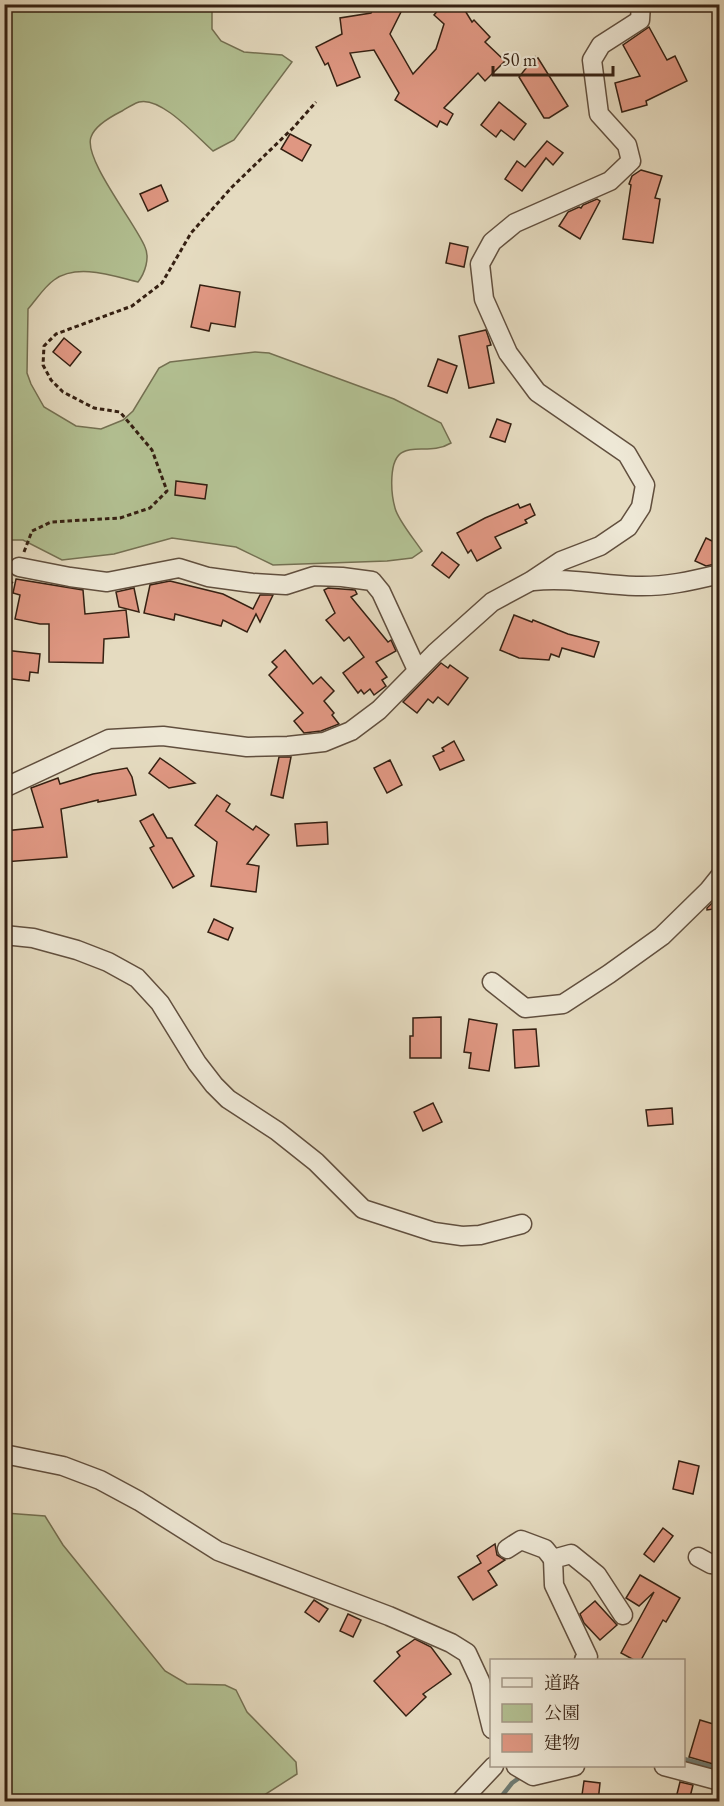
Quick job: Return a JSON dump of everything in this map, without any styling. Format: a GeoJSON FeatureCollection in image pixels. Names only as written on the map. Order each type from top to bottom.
{"type":"FeatureCollection","features":[{"type":"Feature","properties":{"kind":"street"},"geometry":{"type":"LineString","coordinates":[[4,788],[109,739],[163,736],[247,747],[288,746],[324,742],[351,731],[379,710],[417,670],[492,602],[531,581],[561,561],[600,546],[628,527],[641,507],[645,485],[627,454],[537,392],[508,353],[484,299],[480,264],[492,242],[514,223],[610,181],[631,161],[627,145],[599,114],[592,60],[601,45],[640,20],[641,4]]}},
{"type":"Feature","properties":{"kind":"street"},"geometry":{"type":"LineString","coordinates":[[19,567],[107,582],[179,568],[208,577],[252,583],[286,585],[314,576],[372,581],[381,592],[417,670]]}},
{"type":"Feature","properties":{"kind":"street"},"geometry":{"type":"LineString","coordinates":[[531,581],[556,578],[636,586],[677,585],[720,574]]}},
{"type":"Feature","properties":{"kind":"street"},"geometry":{"type":"LineString","coordinates":[[492,982],[525,1008],[562,1004],[662,936],[720,876]]}},
{"type":"Feature","properties":{"kind":"street"},"geometry":{"type":"LineString","coordinates":[[4,936],[33,938],[77,950],[108,962],[136,978],[160,1003],[197,1063],[228,1100],[277,1131],[315,1162],[363,1209],[434,1232],[462,1236],[480,1235],[522,1224]]}},
{"type":"Feature","properties":{"kind":"street"},"geometry":{"type":"LineString","coordinates":[[4,1454],[63,1466],[100,1480],[139,1501],[218,1551],[389,1616],[452,1643],[467,1653],[480,1681],[490,1724]]}},
{"type":"Feature","properties":{"kind":"street"},"geometry":{"type":"LineString","coordinates":[[507,1549],[521,1540],[545,1549],[553,1559],[554,1585],[588,1657],[585,1659]]}},
{"type":"Feature","properties":{"kind":"street"},"geometry":{"type":"LineString","coordinates":[[553,1559],[571,1554],[580,1561],[597,1575],[623,1615]]}},
{"type":"Feature","properties":{"kind":"street"},"geometry":{"type":"LineString","coordinates":[[698,1557],[711,1564],[720,1565]]}},
{"type":"Feature","properties":{"kind":"street"},"geometry":{"type":"LineString","coordinates":[[460,1802],[493,1767]]}},
{"type":"Feature","properties":{"kind":"street"},"geometry":{"type":"LineString","coordinates":[[518,1767],[533,1776],[571,1767]]}},
{"type":"Feature","properties":{"kind":"street"},"geometry":{"type":"LineString","coordinates":[[668,1767],[720,1781]]}},
{"type":"Feature","properties":{"kind":"path"},"geometry":{"type":"LineString","coordinates":[[19,567],[32,531],[51,522],[120,518],[150,508],[167,491],[152,450],[120,412],[94,408],[63,392],[51,380],[43,365],[44,346],[56,334],[132,306],[162,283],[191,233],[232,187],[293,128],[316,102]]}},
{"type":"Feature","properties":{"kind":"green space"},"geometry":{"type":"Polygon","coordinates":[[[5,5],[212,5],[212,29],[221,41],[244,52],[282,55],[292,62],[234,140],[213,151],[168,111],[148,102],[139,102],[114,115],[93,133],[91,147],[95,160],[145,247],[146,265],[138,282],[95,272],[73,272],[63,275],[47,286],[28,309],[27,373],[44,407],[76,426],[101,429],[123,420],[133,411],[159,368],[170,362],[255,352],[269,353],[394,399],[441,423],[451,443],[438,448],[413,449],[403,452],[398,456],[393,469],[392,494],[397,513],[422,551],[412,558],[387,561],[273,565],[236,547],[172,538],[114,554],[62,560],[23,540],[11,540],[5,543],[5,5]]]}},
{"type":"Feature","properties":{"kind":"green space"},"geometry":{"type":"Polygon","coordinates":[[[5,1513],[45,1516],[63,1545],[165,1671],[187,1684],[225,1685],[236,1690],[247,1712],[296,1762],[297,1774],[255,1801],[5,1801],[5,1513]]]}},
{"type":"Feature","properties":{"kind":"building"},"geometry":{"type":"Polygon","coordinates":[[[376,4],[405,4],[390,34],[413,74],[436,49],[444,24],[434,15],[443,4],[461,4],[472,22],[474,20],[490,37],[485,42],[505,61],[485,81],[478,73],[444,108],[453,114],[447,125],[440,121],[437,127],[395,100],[399,93],[374,50],[350,53],[360,77],[337,86],[328,63],[325,65],[316,47],[342,34],[340,18],[371,13],[376,4]]]}},
{"type":"Feature","properties":{"kind":"building"},"geometry":{"type":"Polygon","coordinates":[[[649,27],[667,60],[675,56],[687,81],[646,101],[647,105],[622,112],[615,83],[640,76],[623,45],[649,27]]]}},
{"type":"Feature","properties":{"kind":"building"},"geometry":{"type":"Polygon","coordinates":[[[535,57],[538,58],[568,106],[549,118],[544,118],[519,77],[535,57]]]}},
{"type":"Feature","properties":{"kind":"building"},"geometry":{"type":"Polygon","coordinates":[[[499,102],[526,124],[514,140],[501,130],[496,137],[481,125],[499,102]]]}},
{"type":"Feature","properties":{"kind":"building"},"geometry":{"type":"Polygon","coordinates":[[[290,134],[311,145],[302,161],[281,149],[290,134]]]}},
{"type":"Feature","properties":{"kind":"building"},"geometry":{"type":"Polygon","coordinates":[[[547,141],[563,153],[553,165],[546,158],[522,191],[505,179],[517,161],[525,167],[547,141]]]}},
{"type":"Feature","properties":{"kind":"building"},"geometry":{"type":"Polygon","coordinates":[[[641,170],[662,176],[655,198],[660,199],[653,243],[623,239],[631,185],[629,184],[632,176],[641,170]]]}},
{"type":"Feature","properties":{"kind":"building"},"geometry":{"type":"Polygon","coordinates":[[[161,185],[168,201],[148,211],[140,194],[161,185]]]}},
{"type":"Feature","properties":{"kind":"building"},"geometry":{"type":"Polygon","coordinates":[[[597,199],[600,201],[580,239],[559,226],[568,212],[597,199]]]}},
{"type":"Feature","properties":{"kind":"building"},"geometry":{"type":"Polygon","coordinates":[[[450,243],[468,247],[464,267],[446,263],[450,243]]]}},
{"type":"Feature","properties":{"kind":"building"},"geometry":{"type":"Polygon","coordinates":[[[200,285],[240,292],[235,327],[211,323],[209,331],[191,327],[200,285]]]}},
{"type":"Feature","properties":{"kind":"building"},"geometry":{"type":"Polygon","coordinates":[[[486,330],[491,345],[487,346],[494,383],[469,388],[459,336],[486,330]]]}},
{"type":"Feature","properties":{"kind":"building"},"geometry":{"type":"Polygon","coordinates":[[[64,338],[81,352],[70,366],[53,352],[64,338]]]}},
{"type":"Feature","properties":{"kind":"building"},"geometry":{"type":"Polygon","coordinates":[[[438,359],[457,366],[447,393],[428,386],[438,359]]]}},
{"type":"Feature","properties":{"kind":"building"},"geometry":{"type":"Polygon","coordinates":[[[497,419],[511,424],[505,442],[490,437],[497,419]]]}},
{"type":"Feature","properties":{"kind":"building"},"geometry":{"type":"Polygon","coordinates":[[[176,481],[207,485],[205,499],[175,495],[176,481]]]}},
{"type":"Feature","properties":{"kind":"building"},"geometry":{"type":"Polygon","coordinates":[[[518,504],[520,508],[530,504],[535,515],[525,520],[527,523],[495,537],[501,548],[477,561],[471,550],[468,553],[457,533],[518,504]]]}},
{"type":"Feature","properties":{"kind":"building"},"geometry":{"type":"Polygon","coordinates":[[[706,538],[720,545],[720,563],[706,566],[695,561],[706,538]]]}},
{"type":"Feature","properties":{"kind":"building"},"geometry":{"type":"Polygon","coordinates":[[[442,552],[459,565],[449,578],[432,565],[442,552]]]}},
{"type":"Feature","properties":{"kind":"building"},"geometry":{"type":"Polygon","coordinates":[[[16,579],[83,590],[85,614],[126,610],[129,637],[104,639],[103,663],[49,662],[49,624],[15,619],[20,595],[13,593],[16,579]]]}},
{"type":"Feature","properties":{"kind":"building"},"geometry":{"type":"Polygon","coordinates":[[[170,581],[223,594],[253,609],[260,595],[273,595],[260,622],[256,614],[247,632],[223,620],[221,626],[175,614],[174,620],[144,613],[150,585],[170,581]]]}},
{"type":"Feature","properties":{"kind":"building"},"geometry":{"type":"Polygon","coordinates":[[[134,588],[139,612],[119,607],[116,592],[134,588]]]}},
{"type":"Feature","properties":{"kind":"building"},"geometry":{"type":"Polygon","coordinates":[[[328,588],[355,590],[357,594],[351,597],[388,642],[391,640],[396,651],[376,662],[387,677],[382,680],[386,686],[374,695],[370,689],[364,694],[361,690],[358,693],[343,673],[364,657],[349,637],[344,641],[326,620],[335,613],[324,590],[328,588]]]}},
{"type":"Feature","properties":{"kind":"building"},"geometry":{"type":"Polygon","coordinates":[[[514,615],[599,642],[594,657],[562,648],[559,657],[551,654],[549,660],[519,658],[500,650],[514,615]]]}},
{"type":"Feature","properties":{"kind":"building"},"geometry":{"type":"Polygon","coordinates":[[[4,650],[40,654],[38,673],[30,672],[29,681],[4,678],[4,650]]]}},
{"type":"Feature","properties":{"kind":"building"},"geometry":{"type":"Polygon","coordinates":[[[285,650],[313,684],[321,677],[334,691],[324,701],[334,713],[332,715],[339,724],[321,731],[304,733],[294,721],[303,713],[269,675],[277,667],[272,662],[285,650]]]}},
{"type":"Feature","properties":{"kind":"building"},"geometry":{"type":"Polygon","coordinates":[[[441,663],[448,668],[450,665],[468,678],[448,705],[438,697],[433,703],[428,699],[417,713],[403,702],[441,663]]]}},
{"type":"Feature","properties":{"kind":"building"},"geometry":{"type":"Polygon","coordinates":[[[454,741],[464,760],[440,770],[433,756],[444,751],[442,748],[454,741]]]}},
{"type":"Feature","properties":{"kind":"building"},"geometry":{"type":"Polygon","coordinates":[[[279,757],[291,757],[283,798],[271,795],[279,757]]]}},
{"type":"Feature","properties":{"kind":"building"},"geometry":{"type":"Polygon","coordinates":[[[160,758],[195,783],[169,788],[149,773],[160,758]]]}},
{"type":"Feature","properties":{"kind":"building"},"geometry":{"type":"Polygon","coordinates":[[[390,760],[402,785],[387,793],[374,768],[390,760]]]}},
{"type":"Feature","properties":{"kind":"building"},"geometry":{"type":"Polygon","coordinates":[[[127,768],[132,777],[136,795],[98,802],[98,800],[61,809],[67,857],[4,862],[4,831],[43,827],[31,788],[58,778],[60,784],[93,774],[127,768]]]}},
{"type":"Feature","properties":{"kind":"building"},"geometry":{"type":"Polygon","coordinates":[[[217,795],[230,804],[226,811],[253,830],[256,826],[269,835],[247,864],[259,866],[256,892],[211,886],[217,842],[195,825],[217,795]]]}},
{"type":"Feature","properties":{"kind":"building"},"geometry":{"type":"Polygon","coordinates":[[[153,814],[167,838],[172,838],[194,876],[173,888],[150,848],[154,846],[140,821],[153,814]]]}},
{"type":"Feature","properties":{"kind":"building"},"geometry":{"type":"Polygon","coordinates":[[[327,822],[328,844],[297,846],[295,824],[327,822]]]}},
{"type":"Feature","properties":{"kind":"building"},"geometry":{"type":"Polygon","coordinates":[[[720,895],[720,908],[707,910],[707,908],[720,895]]]}},
{"type":"Feature","properties":{"kind":"building"},"geometry":{"type":"Polygon","coordinates":[[[214,919],[233,928],[228,940],[208,932],[214,919]]]}},
{"type":"Feature","properties":{"kind":"building"},"geometry":{"type":"Polygon","coordinates":[[[441,1017],[441,1058],[410,1058],[413,1018],[441,1017]]]}},
{"type":"Feature","properties":{"kind":"building"},"geometry":{"type":"Polygon","coordinates":[[[469,1019],[497,1024],[489,1071],[469,1068],[471,1053],[464,1052],[469,1019]]]}},
{"type":"Feature","properties":{"kind":"building"},"geometry":{"type":"Polygon","coordinates":[[[536,1029],[539,1066],[515,1068],[513,1030],[536,1029]]]}},
{"type":"Feature","properties":{"kind":"building"},"geometry":{"type":"Polygon","coordinates":[[[433,1103],[442,1122],[423,1131],[414,1112],[433,1103]]]}},
{"type":"Feature","properties":{"kind":"building"},"geometry":{"type":"Polygon","coordinates":[[[672,1108],[673,1124],[648,1126],[646,1110],[672,1108]]]}},
{"type":"Feature","properties":{"kind":"building"},"geometry":{"type":"Polygon","coordinates":[[[679,1461],[699,1466],[693,1494],[673,1489],[679,1461]]]}},
{"type":"Feature","properties":{"kind":"building"},"geometry":{"type":"Polygon","coordinates":[[[663,1528],[673,1536],[654,1562],[644,1554],[663,1528]]]}},
{"type":"Feature","properties":{"kind":"building"},"geometry":{"type":"Polygon","coordinates":[[[495,1544],[497,1555],[505,1560],[488,1571],[497,1585],[473,1600],[458,1577],[481,1563],[477,1556],[495,1544]]]}},
{"type":"Feature","properties":{"kind":"building"},"geometry":{"type":"Polygon","coordinates":[[[640,1575],[680,1598],[666,1622],[663,1620],[642,1659],[632,1659],[621,1653],[654,1592],[639,1606],[626,1598],[640,1575]]]}},
{"type":"Feature","properties":{"kind":"building"},"geometry":{"type":"Polygon","coordinates":[[[314,1600],[328,1609],[319,1622],[305,1612],[314,1600]]]}},
{"type":"Feature","properties":{"kind":"building"},"geometry":{"type":"Polygon","coordinates":[[[595,1601],[617,1625],[600,1640],[584,1623],[580,1614],[595,1601]]]}},
{"type":"Feature","properties":{"kind":"building"},"geometry":{"type":"Polygon","coordinates":[[[348,1614],[361,1620],[353,1637],[340,1631],[348,1614]]]}},
{"type":"Feature","properties":{"kind":"building"},"geometry":{"type":"Polygon","coordinates":[[[415,1639],[431,1647],[451,1674],[423,1694],[426,1697],[406,1716],[374,1681],[400,1656],[397,1652],[415,1639]]]}},
{"type":"Feature","properties":{"kind":"building"},"geometry":{"type":"Polygon","coordinates":[[[700,1720],[720,1726],[720,1766],[689,1757],[700,1720]]]}},
{"type":"Feature","properties":{"kind":"building"},"geometry":{"type":"Polygon","coordinates":[[[584,1781],[600,1783],[598,1802],[581,1802],[584,1781]]]}},
{"type":"Feature","properties":{"kind":"building"},"geometry":{"type":"Polygon","coordinates":[[[680,1782],[693,1785],[689,1801],[676,1798],[680,1782]]]}},
{"type":"Feature","properties":{"kind":"waterway"},"geometry":{"type":"LineString","coordinates":[[685,1759],[720,1769]]}},
{"type":"Feature","properties":{"kind":"waterway"},"geometry":{"type":"LineString","coordinates":[[497,1802],[512,1783],[522,1776]]}}]}
